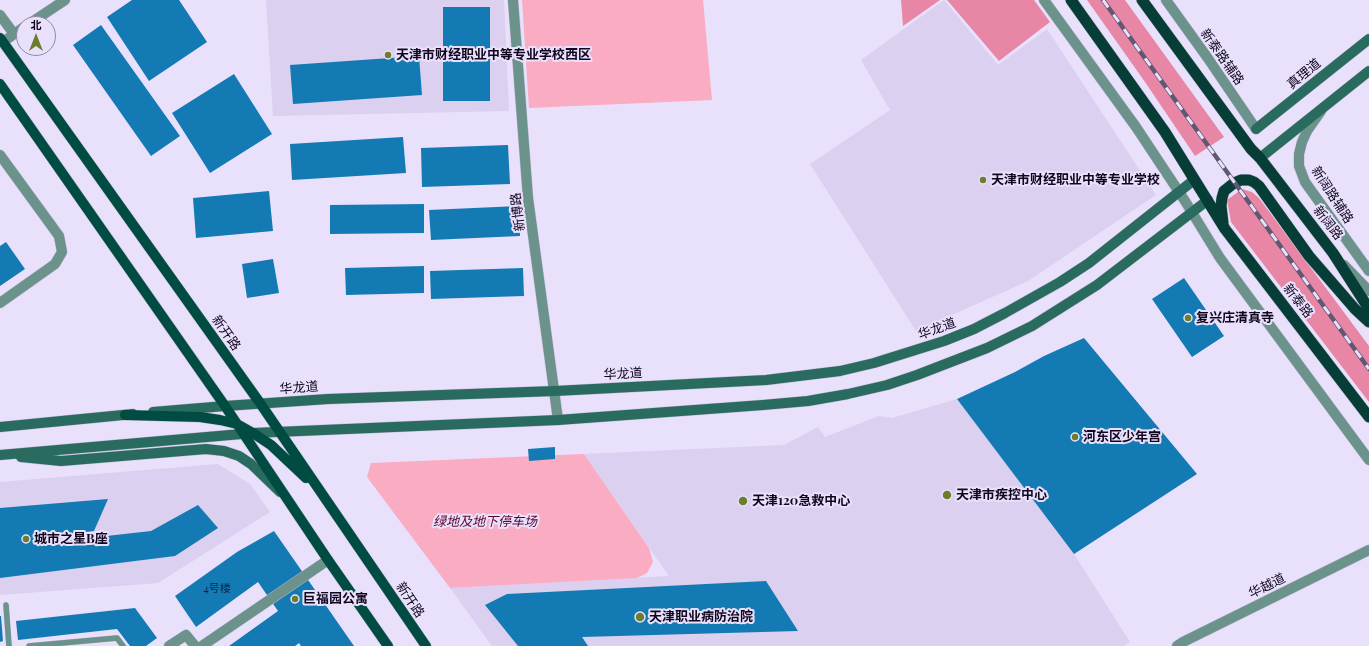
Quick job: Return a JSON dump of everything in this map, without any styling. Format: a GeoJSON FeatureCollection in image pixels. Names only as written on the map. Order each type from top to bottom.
{"type":"FeatureCollection","features":[{"type":"Feature","properties":{"kind":"highway","name":"新泰路"},"geometry":{"type":"LineString","coordinates":[[1071,0],[1165,132],[1225,229],[1369,417]]}},
{"type":"Feature","properties":{"kind":"highway","name":"新阔路"},"geometry":{"type":"LineString","coordinates":[[1142,0],[1251,149],[1260,158],[1333,253],[1369,309]]}},
{"type":"Feature","properties":{"kind":"highway"},"geometry":{"type":"LineString","coordinates":[[1225,229],[1221,206],[1224,191],[1234,182],[1240,180],[1254,182],[1259,186],[1309,256],[1355,309],[1369,322]]}},
{"type":"Feature","properties":{"kind":"main road","name":"真理道"},"geometry":{"type":"LineString","coordinates":[[1256,129],[1369,39]]}},
{"type":"Feature","properties":{"kind":"main road","name":"新开路"},"geometry":{"type":"LineString","coordinates":[[2,40],[260,403],[426,646]]}},
{"type":"Feature","properties":{"kind":"main road"},"geometry":{"type":"LineString","coordinates":[[1260,158],[1369,71]]}},
{"type":"Feature","properties":{"kind":"main road"},"geometry":{"type":"LineString","coordinates":[[0,84],[225,406],[328,560],[388,646]]}},
{"type":"Feature","properties":{"kind":"main road","name":"华龙道"},"geometry":{"type":"LineString","coordinates":[[0,427],[260,403],[328,399],[555,391],[782,379],[840,371],[874,363],[944,341],[974,329],[1042,293],[1089,263],[1182,197],[1194,180]]}},
{"type":"Feature","properties":{"kind":"main road"},"geometry":{"type":"LineString","coordinates":[[3,455],[279,431],[558,420],[763,405],[808,401],[887,385],[986,348],[1032,326],[1097,285],[1208,200]]}},
{"type":"Feature","properties":{"kind":"main road"},"geometry":{"type":"LineString","coordinates":[[125,415],[200,417],[237,424],[253,433],[281,454],[320,492]]}},
{"type":"Feature","properties":{"kind":"main road"},"geometry":{"type":"LineString","coordinates":[[3,455],[61,461],[206,449],[224,451],[239,456],[251,464],[289,502]]}},
{"type":"Feature","properties":{"kind":"street"},"geometry":{"type":"LineString","coordinates":[[41,16],[65,0]]}},
{"type":"Feature","properties":{"kind":"street","name":"新博路"},"geometry":{"type":"LineString","coordinates":[[513,0],[528,198],[558,420]]}},
{"type":"Feature","properties":{"kind":"street"},"geometry":{"type":"LineString","coordinates":[[1044,0],[1118,101],[1192,212],[1220,258],[1369,460]]}},
{"type":"Feature","properties":{"kind":"street","name":"新泰路辅路"},"geometry":{"type":"LineString","coordinates":[[1166,0],[1256,129]]}},
{"type":"Feature","properties":{"kind":"street"},"geometry":{"type":"LineString","coordinates":[[0,15],[14,34],[2,40]]}},
{"type":"Feature","properties":{"kind":"street","name":"新阔路辅路"},"geometry":{"type":"LineString","coordinates":[[1323,108],[1307,131],[1302,142],[1299,154],[1299,166],[1305,182],[1369,271]]}},
{"type":"Feature","properties":{"kind":"street"},"geometry":{"type":"LineString","coordinates":[[0,155],[59,236],[62,252],[55,264],[0,303]]}},
{"type":"Feature","properties":{"kind":"street"},"geometry":{"type":"LineString","coordinates":[[1333,253],[1369,291]]}},
{"type":"Feature","properties":{"kind":"street","name":"华越道"},"geometry":{"type":"LineString","coordinates":[[1177,646],[1369,550]]}},
{"type":"Feature","properties":{"kind":"street"},"geometry":{"type":"LineString","coordinates":[[202,646],[328,560]]}},
{"type":"Feature","properties":{"kind":"street"},"geometry":{"type":"LineString","coordinates":[[169,646],[186,636],[195,646]]}},
{"type":"Feature","properties":{"kind":"lane"},"geometry":{"type":"LineString","coordinates":[[6,606],[9,646]]}},
{"type":"Feature","properties":{"kind":"lane"},"geometry":{"type":"LineString","coordinates":[[29,646],[117,638],[124,646]]}},
{"type":"Feature","properties":{"kind":"shaded area","name":"天津市财经职业中等专业学校西区"},"geometry":{"type":"Polygon","coordinates":[[[266,0],[504,0],[509,111],[273,116],[266,0]]]}},
{"type":"Feature","properties":{"kind":"shaded area"},"geometry":{"type":"Polygon","coordinates":[[[901,0],[940,0],[903,26],[901,0]]]}},
{"type":"Feature","properties":{"kind":"shaded area","name":"天津市财经职业中等专业学校"},"geometry":{"type":"Polygon","coordinates":[[[944,0],[998,65],[1047,29],[1156,195],[1028,281],[916,331],[810,164],[890,110],[861,60],[944,0]]]}},
{"type":"Feature","properties":{"kind":"shaded area"},"geometry":{"type":"Polygon","coordinates":[[[947,0],[1034,0],[1050,22],[999,61],[947,0]]]}},
{"type":"Feature","properties":{"kind":"shaded area"},"geometry":{"type":"Polygon","coordinates":[[[1087,0],[1125,0],[1224,137],[1195,156],[1087,0]]]}},
{"type":"Feature","properties":{"kind":"shaded area"},"geometry":{"type":"Polygon","coordinates":[[[1242,189],[1252,192],[1259,198],[1369,346],[1369,402],[1231,222],[1227,200],[1242,189]]]}},
{"type":"Feature","properties":{"kind":"shaded area"},"geometry":{"type":"Polygon","coordinates":[[[957,399],[1074,554],[1130,642],[1124,646],[492,646],[450,588],[669,576],[584,454],[784,445],[818,427],[825,437],[879,416],[892,418],[957,399]]]}},
{"type":"Feature","properties":{"kind":"shaded area"},"geometry":{"type":"Polygon","coordinates":[[[218,464],[250,484],[270,512],[158,583],[0,595],[0,482],[218,464]]]}},
{"type":"Feature","properties":{"kind":"green space"},"geometry":{"type":"Polygon","coordinates":[[[522,0],[703,0],[712,100],[529,108],[522,0]]]}},
{"type":"Feature","properties":{"kind":"green space","name":"绿地及地下停车场"},"geometry":{"type":"Polygon","coordinates":[[[584,454],[649,548],[653,562],[647,573],[637,578],[450,588],[367,477],[371,463],[584,454]]]}},
{"type":"Feature","properties":{"kind":"building"},"geometry":{"type":"Polygon","coordinates":[[[132,0],[179,0],[207,42],[149,81],[107,17],[132,0]]]}},
{"type":"Feature","properties":{"kind":"building"},"geometry":{"type":"Polygon","coordinates":[[[443,7],[490,7],[490,101],[443,101],[443,7]]]}},
{"type":"Feature","properties":{"kind":"building"},"geometry":{"type":"Polygon","coordinates":[[[101,25],[180,136],[151,156],[73,45],[101,25]]]}},
{"type":"Feature","properties":{"kind":"building"},"geometry":{"type":"Polygon","coordinates":[[[419,56],[422,95],[293,104],[290,65],[419,56]]]}},
{"type":"Feature","properties":{"kind":"building"},"geometry":{"type":"Polygon","coordinates":[[[234,74],[272,134],[210,173],[172,113],[234,74]]]}},
{"type":"Feature","properties":{"kind":"building"},"geometry":{"type":"Polygon","coordinates":[[[403,137],[406,173],[292,180],[290,144],[403,137]]]}},
{"type":"Feature","properties":{"kind":"building"},"geometry":{"type":"Polygon","coordinates":[[[508,145],[510,184],[422,187],[421,148],[508,145]]]}},
{"type":"Feature","properties":{"kind":"building"},"geometry":{"type":"Polygon","coordinates":[[[269,191],[273,231],[196,238],[193,198],[269,191]]]}},
{"type":"Feature","properties":{"kind":"building"},"geometry":{"type":"Polygon","coordinates":[[[424,204],[424,233],[330,234],[330,205],[424,204]]]}},
{"type":"Feature","properties":{"kind":"building"},"geometry":{"type":"Polygon","coordinates":[[[519,206],[520,236],[431,240],[429,210],[519,206]]]}},
{"type":"Feature","properties":{"kind":"building"},"geometry":{"type":"Polygon","coordinates":[[[6,242],[25,269],[0,286],[0,246],[6,242]]]}},
{"type":"Feature","properties":{"kind":"building"},"geometry":{"type":"Polygon","coordinates":[[[273,259],[279,293],[247,298],[242,264],[273,259]]]}},
{"type":"Feature","properties":{"kind":"building"},"geometry":{"type":"Polygon","coordinates":[[[424,266],[424,293],[346,295],[345,268],[424,266]]]}},
{"type":"Feature","properties":{"kind":"building"},"geometry":{"type":"Polygon","coordinates":[[[523,268],[524,296],[431,299],[430,271],[523,268]]]}},
{"type":"Feature","properties":{"kind":"building","name":"复兴庄清真寺"},"geometry":{"type":"Polygon","coordinates":[[[1184,278],[1224,336],[1192,357],[1152,299],[1184,278]]]}},
{"type":"Feature","properties":{"kind":"building","name":"河东区少年宫"},"geometry":{"type":"Polygon","coordinates":[[[1084,338],[1197,474],[1074,554],[957,399],[1084,338]]]}},
{"type":"Feature","properties":{"kind":"building"},"geometry":{"type":"Polygon","coordinates":[[[555,447],[555,459],[529,461],[528,449],[555,447]]]}},
{"type":"Feature","properties":{"kind":"building"},"geometry":{"type":"Polygon","coordinates":[[[108,499],[94,531],[52,536],[53,542],[151,531],[198,505],[218,528],[175,556],[0,578],[0,508],[108,499]]]}},
{"type":"Feature","properties":{"kind":"building"},"geometry":{"type":"Polygon","coordinates":[[[274,531],[354,646],[301,646],[299,643],[295,646],[229,646],[278,611],[258,582],[196,627],[175,596],[237,552],[274,531]]]}},
{"type":"Feature","properties":{"kind":"building","name":"天津职业病防治院"},"geometry":{"type":"Polygon","coordinates":[[[766,581],[798,631],[582,637],[588,646],[518,646],[485,605],[507,594],[766,581]]]}},
{"type":"Feature","properties":{"kind":"building"},"geometry":{"type":"Polygon","coordinates":[[[135,608],[157,638],[146,646],[130,646],[117,629],[18,640],[16,621],[135,608]]]}},
{"type":"Feature","properties":{"kind":"building"},"geometry":{"type":"Polygon","coordinates":[[[0,616],[3,641],[0,642],[0,616]]]}},
{"type":"Feature","properties":{"kind":"railway"},"geometry":{"type":"LineString","coordinates":[[1103,0],[1369,369]]}},
{"type":"Feature","properties":{"kind":"place","name":"天津市财经职业中等专业学校西区"},"geometry":{"type":"Point","coordinates":[388,55]}},
{"type":"Feature","properties":{"kind":"place","name":"天津市财经职业中等专业学校"},"geometry":{"type":"Point","coordinates":[983,180]}},
{"type":"Feature","properties":{"kind":"place","name":"复兴庄清真寺"},"geometry":{"type":"Point","coordinates":[1188,318]}},
{"type":"Feature","properties":{"kind":"place","name":"河东区少年宫"},"geometry":{"type":"Point","coordinates":[1075,437]}},
{"type":"Feature","properties":{"kind":"place","name":"天津市疾控中心"},"geometry":{"type":"Point","coordinates":[947,495]}},
{"type":"Feature","properties":{"kind":"place","name":"天津120急救中心"},"geometry":{"type":"Point","coordinates":[743,501]}},
{"type":"Feature","properties":{"kind":"place","name":"城市之星B座"},"geometry":{"type":"Point","coordinates":[26,539]}},
{"type":"Feature","properties":{"kind":"place","name":"巨福园公寓"},"geometry":{"type":"Point","coordinates":[295,599]}},
{"type":"Feature","properties":{"kind":"place","name":"天津职业病防治院"},"geometry":{"type":"Point","coordinates":[640,617]}}]}
